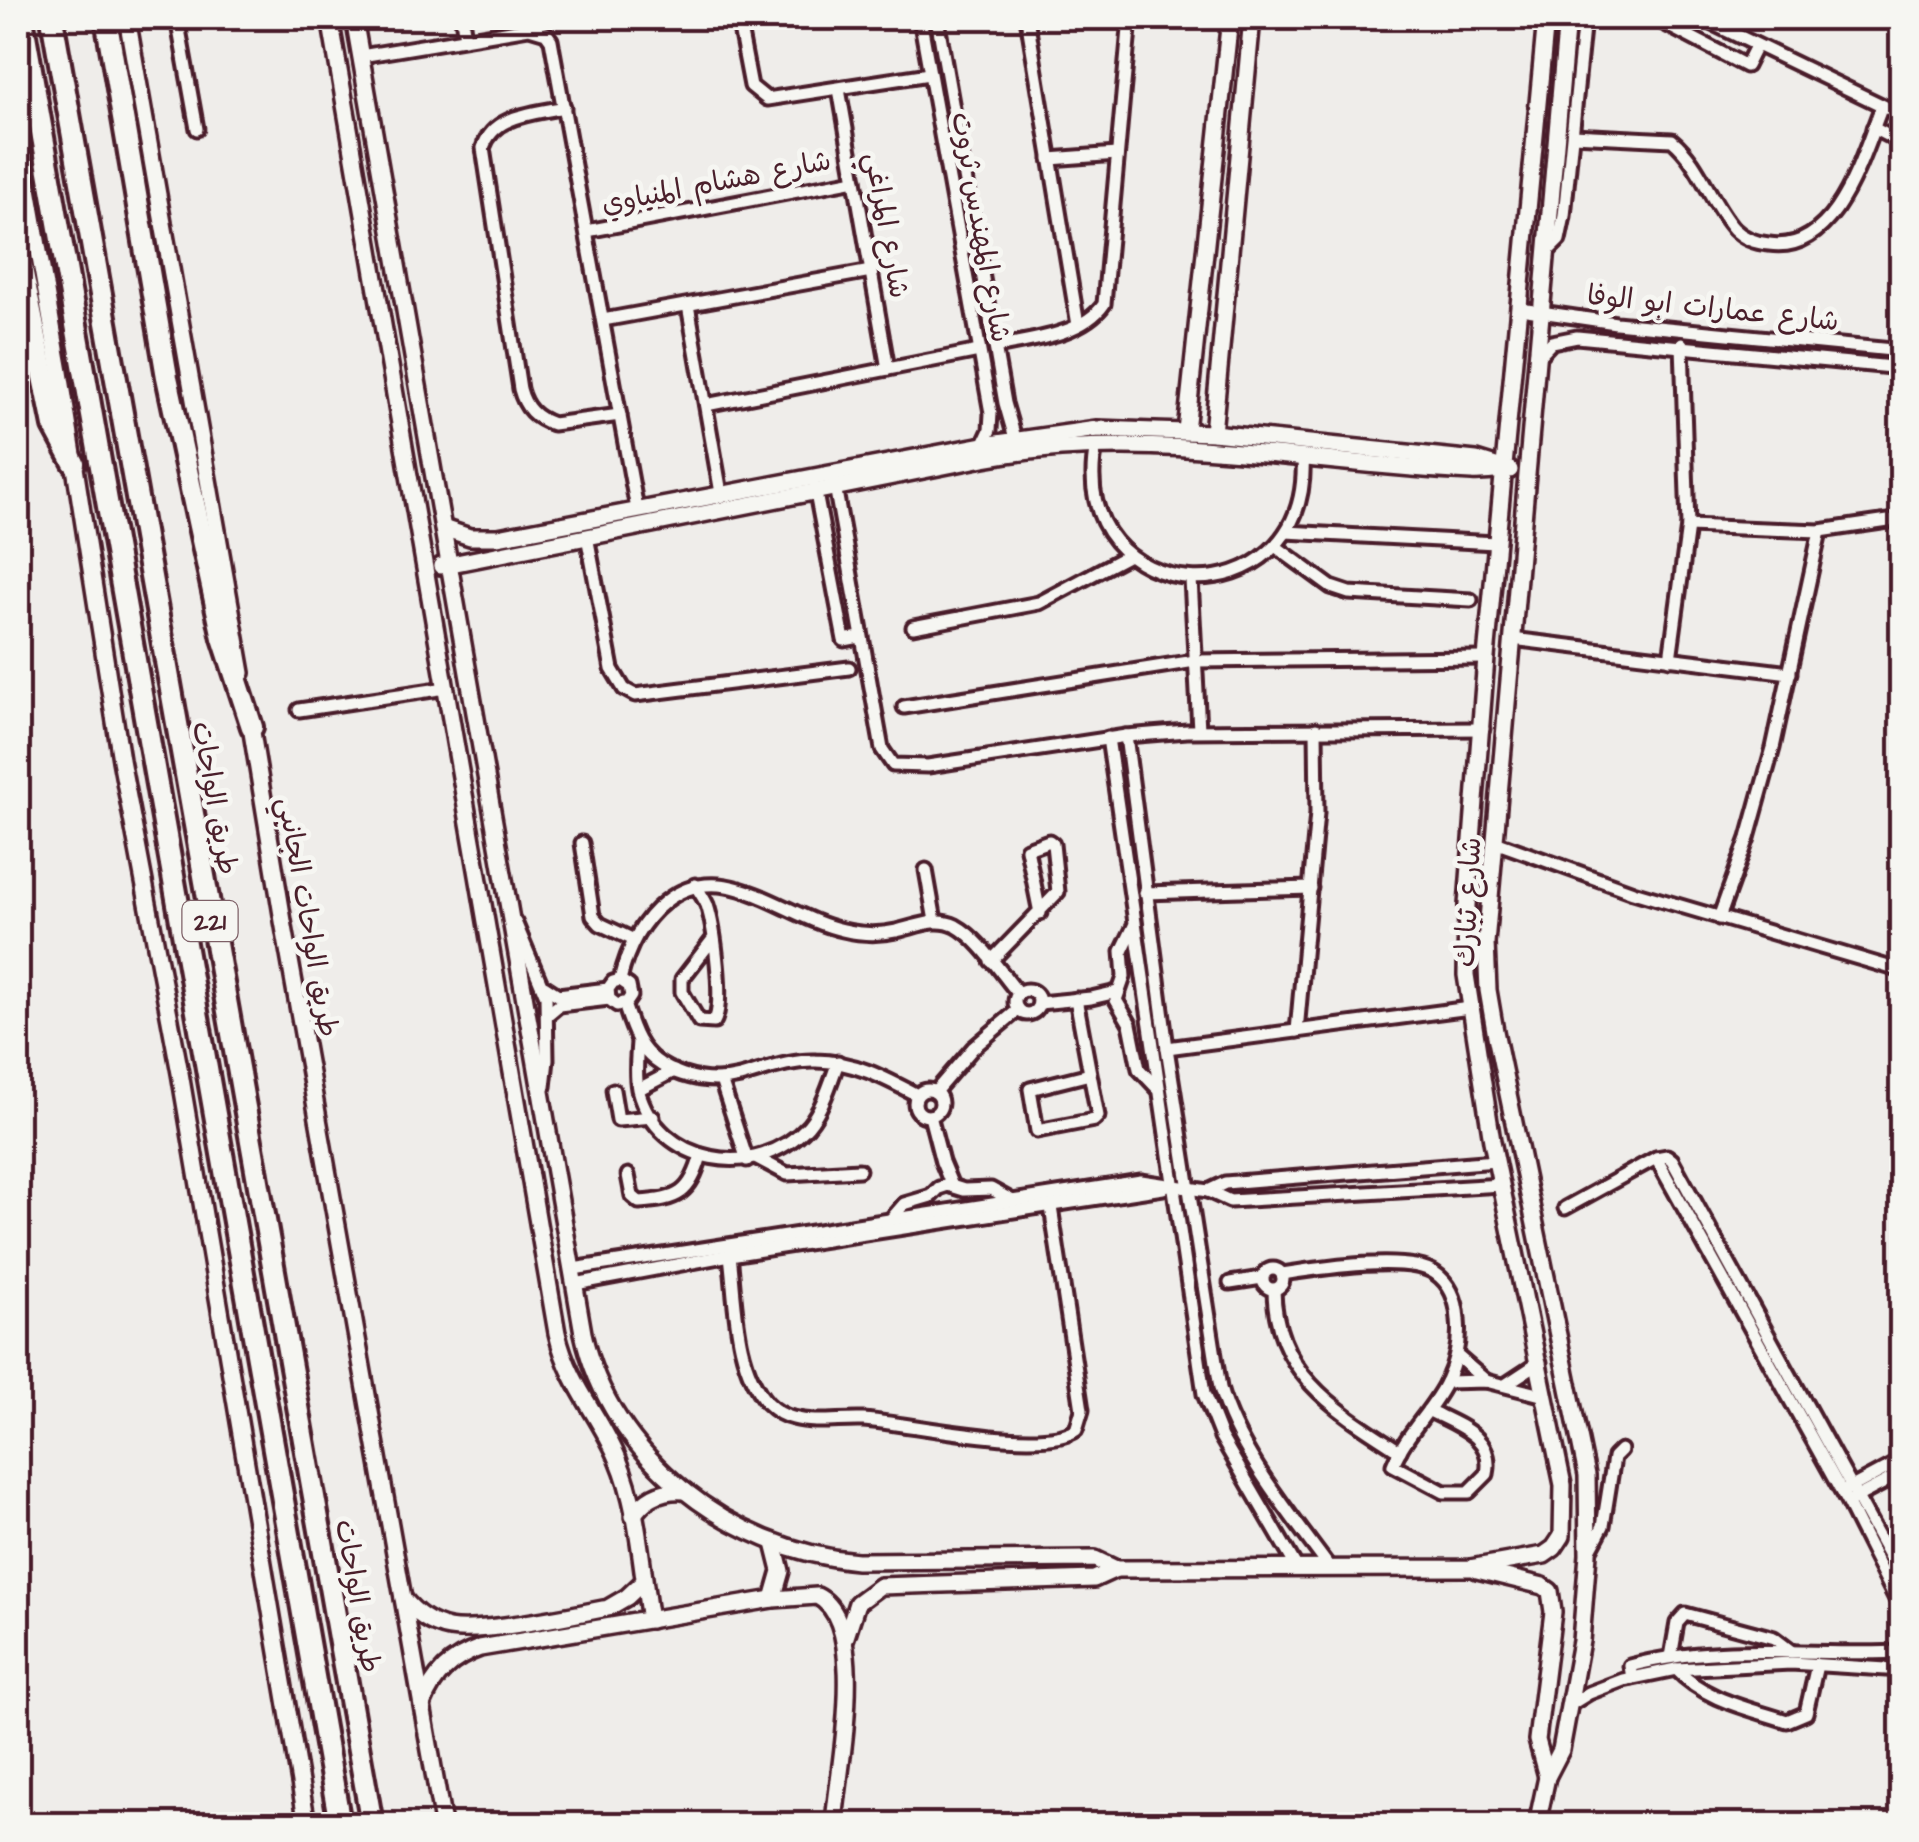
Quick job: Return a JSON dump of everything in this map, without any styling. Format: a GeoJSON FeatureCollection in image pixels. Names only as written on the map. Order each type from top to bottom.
{"type":"FeatureCollection","features":[{"type":"Feature","properties":{"kind":"highway","name":"طريق الواحات"},"geometry":{"type":"LineString","coordinates":[[22,18],[23,55],[340,1824]]}},
{"type":"Feature","properties":{"kind":"highway","name":"طريق الواحات"},"geometry":{"type":"LineString","coordinates":[[52,18],[372,1824]]}},
{"type":"Feature","properties":{"kind":"highway"},"geometry":{"type":"LineString","coordinates":[[106,18],[167,378],[210,585],[235,680],[252,726]]}},
{"type":"Feature","properties":{"kind":"highway"},"geometry":{"type":"LineString","coordinates":[[19,258],[54,426],[74,463]]}},
{"type":"Feature","properties":{"kind":"street","name":"طريق الواحات الجانبي"},"geometry":{"type":"LineString","coordinates":[[127,18],[444,1824]]}},
{"type":"Feature","properties":{"kind":"street"},"geometry":{"type":"LineString","coordinates":[[177,18],[196,129]]}},
{"type":"Feature","properties":{"kind":"street"},"geometry":{"type":"LineString","coordinates":[[330,18],[557,1333],[572,1377],[620,1463],[650,1620]]}},
{"type":"Feature","properties":{"kind":"street"},"geometry":{"type":"LineString","coordinates":[[354,18],[588,1354],[621,1420],[651,1459],[723,1517],[774,1543],[847,1560],[1095,1559],[1116,1570]]}},
{"type":"Feature","properties":{"kind":"street"},"geometry":{"type":"LineString","coordinates":[[462,18],[466,38]]}},
{"type":"Feature","properties":{"kind":"street"},"geometry":{"type":"LineString","coordinates":[[752,18],[738,19],[750,86],[758,94],[779,99],[929,74]]}},
{"type":"Feature","properties":{"kind":"street","name":"شارع المهندس ثروت"},"geometry":{"type":"LineString","coordinates":[[920,18],[991,413],[984,445]]}},
{"type":"Feature","properties":{"kind":"street"},"geometry":{"type":"LineString","coordinates":[[937,18],[945,18]]}},
{"type":"Feature","properties":{"kind":"street","name":"شارع المهندس ثروت"},"geometry":{"type":"LineString","coordinates":[[937,18],[995,348],[1017,446]]}},
{"type":"Feature","properties":{"kind":"street"},"geometry":{"type":"LineString","coordinates":[[1027,18],[1078,325]]}},
{"type":"Feature","properties":{"kind":"street"},"geometry":{"type":"LineString","coordinates":[[995,348],[1078,325],[1098,313],[1107,292],[1130,18]]}},
{"type":"Feature","properties":{"kind":"street"},"geometry":{"type":"LineString","coordinates":[[1186,431],[1230,18]]}},
{"type":"Feature","properties":{"kind":"street"},"geometry":{"type":"LineString","coordinates":[[1213,433],[1252,18]]}},
{"type":"Feature","properties":{"kind":"street","name":"شارع تبارك"},"geometry":{"type":"LineString","coordinates":[[1470,1568],[1544,1556],[1562,1536],[1563,1485],[1492,1140],[1466,975],[1486,658],[1546,18]]}},
{"type":"Feature","properties":{"kind":"street","name":"شارع تبارك"},"geometry":{"type":"LineString","coordinates":[[1536,1824],[1547,1777],[1559,1756],[1581,1641],[1588,1554],[1588,1475],[1498,1043],[1488,990],[1486,943],[1567,18]]}},
{"type":"Feature","properties":{"kind":"street"},"geometry":{"type":"LineString","coordinates":[[1545,254],[1562,233],[1584,18]]}},
{"type":"Feature","properties":{"kind":"street"},"geometry":{"type":"LineString","coordinates":[[1654,18],[1746,66],[1756,46]]}},
{"type":"Feature","properties":{"kind":"street"},"geometry":{"type":"LineString","coordinates":[[1701,18],[1902,115]]}},
{"type":"Feature","properties":{"kind":"street"},"geometry":{"type":"LineString","coordinates":[[360,56],[529,28],[546,33],[554,48],[637,509]]}},
{"type":"Feature","properties":{"kind":"street"},"geometry":{"type":"LineString","coordinates":[[1716,49],[1726,31]]}},
{"type":"Feature","properties":{"kind":"street"},"geometry":{"type":"LineString","coordinates":[[925,51],[942,48]]}},
{"type":"Feature","properties":{"kind":"street","name":"شارع المراغي"},"geometry":{"type":"LineString","coordinates":[[839,89],[888,370]]}},
{"type":"Feature","properties":{"kind":"street"},"geometry":{"type":"LineString","coordinates":[[1573,135],[1672,140],[1696,168],[1736,231],[1754,242],[1774,246],[1812,236],[1828,222],[1839,206],[1882,106]]}},
{"type":"Feature","properties":{"kind":"street"},"geometry":{"type":"LineString","coordinates":[[564,108],[496,125],[482,148],[520,390],[528,408],[554,424],[620,415]]}},
{"type":"Feature","properties":{"kind":"street"},"geometry":{"type":"LineString","coordinates":[[1873,128],[1902,143]]}},
{"type":"Feature","properties":{"kind":"street"},"geometry":{"type":"LineString","coordinates":[[18,131],[121,760],[180,1073],[308,1824]]}},
{"type":"Feature","properties":{"kind":"street"},"geometry":{"type":"LineString","coordinates":[[1050,159],[1117,154]]}},
{"type":"Feature","properties":{"kind":"street","name":"شارع هشام المنياوي"},"geometry":{"type":"LineString","coordinates":[[587,231],[854,180]]}},
{"type":"Feature","properties":{"kind":"street"},"geometry":{"type":"LineString","coordinates":[[603,320],[871,271]]}},
{"type":"Feature","properties":{"kind":"street"},"geometry":{"type":"LineString","coordinates":[[688,304],[721,493]]}},
{"type":"Feature","properties":{"kind":"street","name":"شارع عمارات ابو الوفا"},"geometry":{"type":"LineString","coordinates":[[1520,309],[1682,330],[1902,351]]}},
{"type":"Feature","properties":{"kind":"street"},"geometry":{"type":"LineString","coordinates":[[384,333],[409,328]]}},
{"type":"Feature","properties":{"kind":"street"},"geometry":{"type":"LineString","coordinates":[[1670,659],[1688,526],[1682,330]]}},
{"type":"Feature","properties":{"kind":"street","name":"شارع عمارات ابو الوفا"},"geometry":{"type":"LineString","coordinates":[[1536,358],[1552,342],[1564,337],[1902,368]]}},
{"type":"Feature","properties":{"kind":"street"},"geometry":{"type":"LineString","coordinates":[[706,406],[979,351]]}},
{"type":"Feature","properties":{"kind":"street"},"geometry":{"type":"LineString","coordinates":[[991,413],[1007,411]]}},
{"type":"Feature","properties":{"kind":"street"},"geometry":{"type":"LineString","coordinates":[[428,569],[814,485],[1097,429],[1213,433],[1476,460],[1525,471]]}},
{"type":"Feature","properties":{"kind":"street"},"geometry":{"type":"LineString","coordinates":[[834,481],[984,445],[1096,445],[1478,473],[1504,469]]}},
{"type":"Feature","properties":{"kind":"street"},"geometry":{"type":"LineString","coordinates":[[1096,445],[1093,492],[1100,515],[1117,543],[1154,570],[1192,579],[1210,579],[1238,571],[1274,546],[1286,532],[1303,490],[1303,458]]}},
{"type":"Feature","properties":{"kind":"street"},"geometry":{"type":"LineString","coordinates":[[834,481],[882,749],[893,765],[928,766],[1108,738],[1198,730],[1483,729]]}},
{"type":"Feature","properties":{"kind":"street"},"geometry":{"type":"LineString","coordinates":[[443,528],[470,537],[498,537],[721,493],[814,485]]}},
{"type":"Feature","properties":{"kind":"street"},"geometry":{"type":"LineString","coordinates":[[814,485],[844,640],[860,637]]}},
{"type":"Feature","properties":{"kind":"street"},"geometry":{"type":"LineString","coordinates":[[1688,526],[1820,531],[1902,518]]}},
{"type":"Feature","properties":{"kind":"street"},"geometry":{"type":"LineString","coordinates":[[1719,918],[1752,824],[1790,674],[1820,531]]}},
{"type":"Feature","properties":{"kind":"street"},"geometry":{"type":"LineString","coordinates":[[1286,532],[1496,543]]}},
{"type":"Feature","properties":{"kind":"street"},"geometry":{"type":"LineString","coordinates":[[587,536],[612,669],[624,689],[635,694],[849,668]]}},
{"type":"Feature","properties":{"kind":"street"},"geometry":{"type":"LineString","coordinates":[[1274,546],[1331,587],[1349,592],[1471,600]]}},
{"type":"Feature","properties":{"kind":"street"},"geometry":{"type":"LineString","coordinates":[[913,626],[1038,603],[1129,554]]}},
{"type":"Feature","properties":{"kind":"street"},"geometry":{"type":"LineString","coordinates":[[1192,579],[1198,730]]}},
{"type":"Feature","properties":{"kind":"street"},"geometry":{"type":"LineString","coordinates":[[1492,602],[1514,603]]}},
{"type":"Feature","properties":{"kind":"street"},"geometry":{"type":"LineString","coordinates":[[1512,639],[1790,674]]}},
{"type":"Feature","properties":{"kind":"street"},"geometry":{"type":"LineString","coordinates":[[904,707],[1196,661],[1486,658]]}},
{"type":"Feature","properties":{"kind":"street"},"geometry":{"type":"LineString","coordinates":[[299,710],[446,688]]}},
{"type":"Feature","properties":{"kind":"street"},"geometry":{"type":"LineString","coordinates":[[1296,1031],[1317,812],[1316,729]]}},
{"type":"Feature","properties":{"kind":"street"},"geometry":{"type":"LineString","coordinates":[[1218,731],[1218,745]]}},
{"type":"Feature","properties":{"kind":"street"},"geometry":{"type":"LineString","coordinates":[[1126,736],[1167,1048],[1224,1400],[1265,1476],[1329,1567]]}},
{"type":"Feature","properties":{"kind":"street"},"geometry":{"type":"LineString","coordinates":[[1108,738],[1200,1371],[1211,1416],[1297,1568]]}},
{"type":"Feature","properties":{"kind":"street"},"geometry":{"type":"LineString","coordinates":[[465,796],[490,790]]}},
{"type":"Feature","properties":{"kind":"street"},"geometry":{"type":"LineString","coordinates":[[990,961],[1040,913],[1060,888],[1053,844],[1049,841],[1027,848],[1040,913]]}},
{"type":"Feature","properties":{"kind":"street"},"geometry":{"type":"LineString","coordinates":[[582,842],[594,916],[600,924],[634,940]]}},
{"type":"Feature","properties":{"kind":"street"},"geometry":{"type":"LineString","coordinates":[[1495,842],[1719,918],[1902,971]]}},
{"type":"Feature","properties":{"kind":"street"},"geometry":{"type":"LineString","coordinates":[[926,870],[935,921]]}},
{"type":"Feature","properties":{"kind":"street"},"geometry":{"type":"LineString","coordinates":[[695,885],[706,902],[713,939],[719,1013],[714,1022],[704,1024],[699,1022],[681,986],[713,939]]}},
{"type":"Feature","properties":{"kind":"street"},"geometry":{"type":"LineString","coordinates":[[620,980],[634,940],[660,906],[695,885],[732,885],[814,923],[860,933],[895,932],[935,921],[960,928],[1018,993]]}},
{"type":"Feature","properties":{"kind":"street"},"geometry":{"type":"LineString","coordinates":[[1146,894],[1311,888]]}},
{"type":"Feature","properties":{"kind":"street"},"geometry":{"type":"LineString","coordinates":[[509,908],[544,986],[547,1060],[542,1101]]}},
{"type":"Feature","properties":{"kind":"street"},"geometry":{"type":"LineString","coordinates":[[1119,1007],[1117,992],[1124,977],[1122,950],[1134,926]]}},
{"type":"Feature","properties":{"kind":"street"},"geometry":{"type":"LineString","coordinates":[[620,980],[629,986],[631,993],[624,1004],[614,1004],[608,994],[612,982],[620,980]]}},
{"type":"Feature","properties":{"kind":"street"},"geometry":{"type":"LineString","coordinates":[[544,986],[558,995],[608,994]]}},
{"type":"Feature","properties":{"kind":"street"},"geometry":{"type":"LineString","coordinates":[[1018,993],[1034,992],[1039,1002]]}},
{"type":"Feature","properties":{"kind":"street"},"geometry":{"type":"LineString","coordinates":[[1039,1002],[1117,992]]}},
{"type":"Feature","properties":{"kind":"street"},"geometry":{"type":"LineString","coordinates":[[1018,993],[1014,1002],[1018,1010],[1031,1014],[1039,1002]]}},
{"type":"Feature","properties":{"kind":"street"},"geometry":{"type":"LineString","coordinates":[[547,1016],[559,1005],[608,994]]}},
{"type":"Feature","properties":{"kind":"street"},"geometry":{"type":"LineString","coordinates":[[1091,998],[1119,1007],[1130,1024],[1139,1069],[1157,1088]]}},
{"type":"Feature","properties":{"kind":"street"},"geometry":{"type":"LineString","coordinates":[[1076,999],[1090,1074],[1096,1118],[1037,1130],[1030,1089],[1090,1074]]}},
{"type":"Feature","properties":{"kind":"street"},"geometry":{"type":"LineString","coordinates":[[624,1004],[638,1042],[638,1089],[653,1117],[675,1141],[702,1155],[752,1159],[788,1174],[859,1170]]}},
{"type":"Feature","properties":{"kind":"street"},"geometry":{"type":"LineString","coordinates":[[1167,1048],[1470,1008]]}},
{"type":"Feature","properties":{"kind":"street"},"geometry":{"type":"LineString","coordinates":[[935,1092],[972,1048],[1018,1010]]}},
{"type":"Feature","properties":{"kind":"street"},"geometry":{"type":"LineString","coordinates":[[1148,1024],[1164,1022]]}},
{"type":"Feature","properties":{"kind":"street"},"geometry":{"type":"LineString","coordinates":[[638,1042],[660,1064],[690,1078],[720,1080],[797,1062],[838,1062],[871,1072],[917,1095]]}},
{"type":"Feature","properties":{"kind":"street"},"geometry":{"type":"LineString","coordinates":[[1476,1046],[1498,1043]]}},
{"type":"Feature","properties":{"kind":"street"},"geometry":{"type":"LineString","coordinates":[[752,1159],[793,1139],[810,1124],[821,1107],[838,1062]]}},
{"type":"Feature","properties":{"kind":"street"},"geometry":{"type":"LineString","coordinates":[[638,1089],[674,1072]]}},
{"type":"Feature","properties":{"kind":"street"},"geometry":{"type":"LineString","coordinates":[[720,1080],[752,1159]]}},
{"type":"Feature","properties":{"kind":"street"},"geometry":{"type":"LineString","coordinates":[[613,1090],[618,1120],[653,1117]]}},
{"type":"Feature","properties":{"kind":"street"},"geometry":{"type":"LineString","coordinates":[[917,1095],[927,1090],[935,1092]]}},
{"type":"Feature","properties":{"kind":"street"},"geometry":{"type":"LineString","coordinates":[[917,1095],[916,1109],[923,1116],[930,1116],[940,1106],[935,1092]]}},
{"type":"Feature","properties":{"kind":"street"},"geometry":{"type":"LineString","coordinates":[[930,1116],[946,1187]]}},
{"type":"Feature","properties":{"kind":"street"},"geometry":{"type":"LineString","coordinates":[[1492,1140],[1516,1136]]}},
{"type":"Feature","properties":{"kind":"street"},"geometry":{"type":"LineString","coordinates":[[628,1175],[632,1196],[639,1202],[674,1198],[688,1185],[702,1155]]}},
{"type":"Feature","properties":{"kind":"street"},"geometry":{"type":"LineString","coordinates":[[1564,1208],[1656,1158],[1667,1156],[1672,1160],[1849,1495],[1902,1611]]}},
{"type":"Feature","properties":{"kind":"street"},"geometry":{"type":"LineString","coordinates":[[1208,1192],[1224,1183],[1496,1161]]}},
{"type":"Feature","properties":{"kind":"street"},"geometry":{"type":"LineString","coordinates":[[1314,1177],[1316,1194]]}},
{"type":"Feature","properties":{"kind":"street"},"geometry":{"type":"LineString","coordinates":[[574,1276],[891,1219],[1142,1181],[1208,1192],[1230,1201],[1502,1185]]}},
{"type":"Feature","properties":{"kind":"street"},"geometry":{"type":"LineString","coordinates":[[690,1257],[730,1255],[1171,1186]]}},
{"type":"Feature","properties":{"kind":"street"},"geometry":{"type":"LineString","coordinates":[[891,1219],[904,1204],[946,1187],[991,1188],[1011,1201]]}},
{"type":"Feature","properties":{"kind":"street"},"geometry":{"type":"LineString","coordinates":[[730,1255],[744,1362],[756,1387],[781,1414],[806,1420],[862,1420],[1003,1437],[1068,1436],[1076,1430],[1082,1410],[1051,1207]]}},
{"type":"Feature","properties":{"kind":"street"},"geometry":{"type":"LineString","coordinates":[[1282,1274],[1354,1266],[1424,1267],[1436,1274],[1453,1296],[1459,1326],[1456,1355],[1446,1382],[1400,1451],[1394,1467],[1444,1492],[1469,1492],[1480,1484],[1489,1462],[1487,1449],[1480,1438],[1428,1410]]}},
{"type":"Feature","properties":{"kind":"street"},"geometry":{"type":"LineString","coordinates":[[1230,1283],[1262,1278],[1276,1269],[1283,1282],[1274,1290]]}},
{"type":"Feature","properties":{"kind":"street"},"geometry":{"type":"LineString","coordinates":[[1522,1279],[1545,1274]]}},
{"type":"Feature","properties":{"kind":"street"},"geometry":{"type":"LineString","coordinates":[[1262,1278],[1265,1287],[1274,1290]]}},
{"type":"Feature","properties":{"kind":"street"},"geometry":{"type":"LineString","coordinates":[[1274,1290],[1280,1336],[1304,1378],[1340,1410],[1400,1451]]}},
{"type":"Feature","properties":{"kind":"street"},"geometry":{"type":"LineString","coordinates":[[1456,1355],[1486,1381]]}},
{"type":"Feature","properties":{"kind":"street"},"geometry":{"type":"LineString","coordinates":[[1505,1385],[1540,1362]]}},
{"type":"Feature","properties":{"kind":"street"},"geometry":{"type":"LineString","coordinates":[[1446,1382],[1486,1381],[1545,1396]]}},
{"type":"Feature","properties":{"kind":"street"},"geometry":{"type":"LineString","coordinates":[[603,1433],[621,1420]]}},
{"type":"Feature","properties":{"kind":"street"},"geometry":{"type":"LineString","coordinates":[[1588,1554],[1604,1526],[1614,1457],[1620,1450]]}},
{"type":"Feature","properties":{"kind":"street"},"geometry":{"type":"LineString","coordinates":[[1849,1495],[1902,1460]]}},
{"type":"Feature","properties":{"kind":"street"},"geometry":{"type":"LineString","coordinates":[[1849,1495],[1902,1473]]}},
{"type":"Feature","properties":{"kind":"street"},"geometry":{"type":"LineString","coordinates":[[633,1516],[655,1495],[685,1490]]}},
{"type":"Feature","properties":{"kind":"street"},"geometry":{"type":"LineString","coordinates":[[1849,1495],[1902,1579]]}},
{"type":"Feature","properties":{"kind":"street"},"geometry":{"type":"LineString","coordinates":[[773,1599],[780,1571],[774,1543]]}},
{"type":"Feature","properties":{"kind":"street"},"geometry":{"type":"LineString","coordinates":[[846,1640],[857,1603],[880,1586],[1094,1579],[1116,1570],[1470,1568]]}},
{"type":"Feature","properties":{"kind":"street","name":"شارع تبارك"},"geometry":{"type":"LineString","coordinates":[[1470,1568],[1543,1586],[1550,1592],[1552,1612],[1537,1740],[1547,1777]]}},
{"type":"Feature","properties":{"kind":"street"},"geometry":{"type":"LineString","coordinates":[[402,1597],[412,1610],[435,1624],[473,1629],[608,1608],[643,1582]]}},
{"type":"Feature","properties":{"kind":"street"},"geometry":{"type":"LineString","coordinates":[[423,1703],[443,1670],[470,1652],[809,1594],[825,1600],[836,1612],[846,1640],[848,1694],[834,1824]]}},
{"type":"Feature","properties":{"kind":"street"},"geometry":{"type":"LineString","coordinates":[[1791,1651],[1774,1638],[1685,1614],[1677,1623],[1673,1663],[1704,1694],[1787,1721],[1806,1713],[1818,1665]]}},
{"type":"Feature","properties":{"kind":"street"},"geometry":{"type":"LineString","coordinates":[[1568,1706],[1631,1672],[1673,1663],[1791,1651],[1902,1652]]}},
{"type":"Feature","properties":{"kind":"street"},"geometry":{"type":"LineString","coordinates":[[1673,1663],[1902,1670]]}}]}
